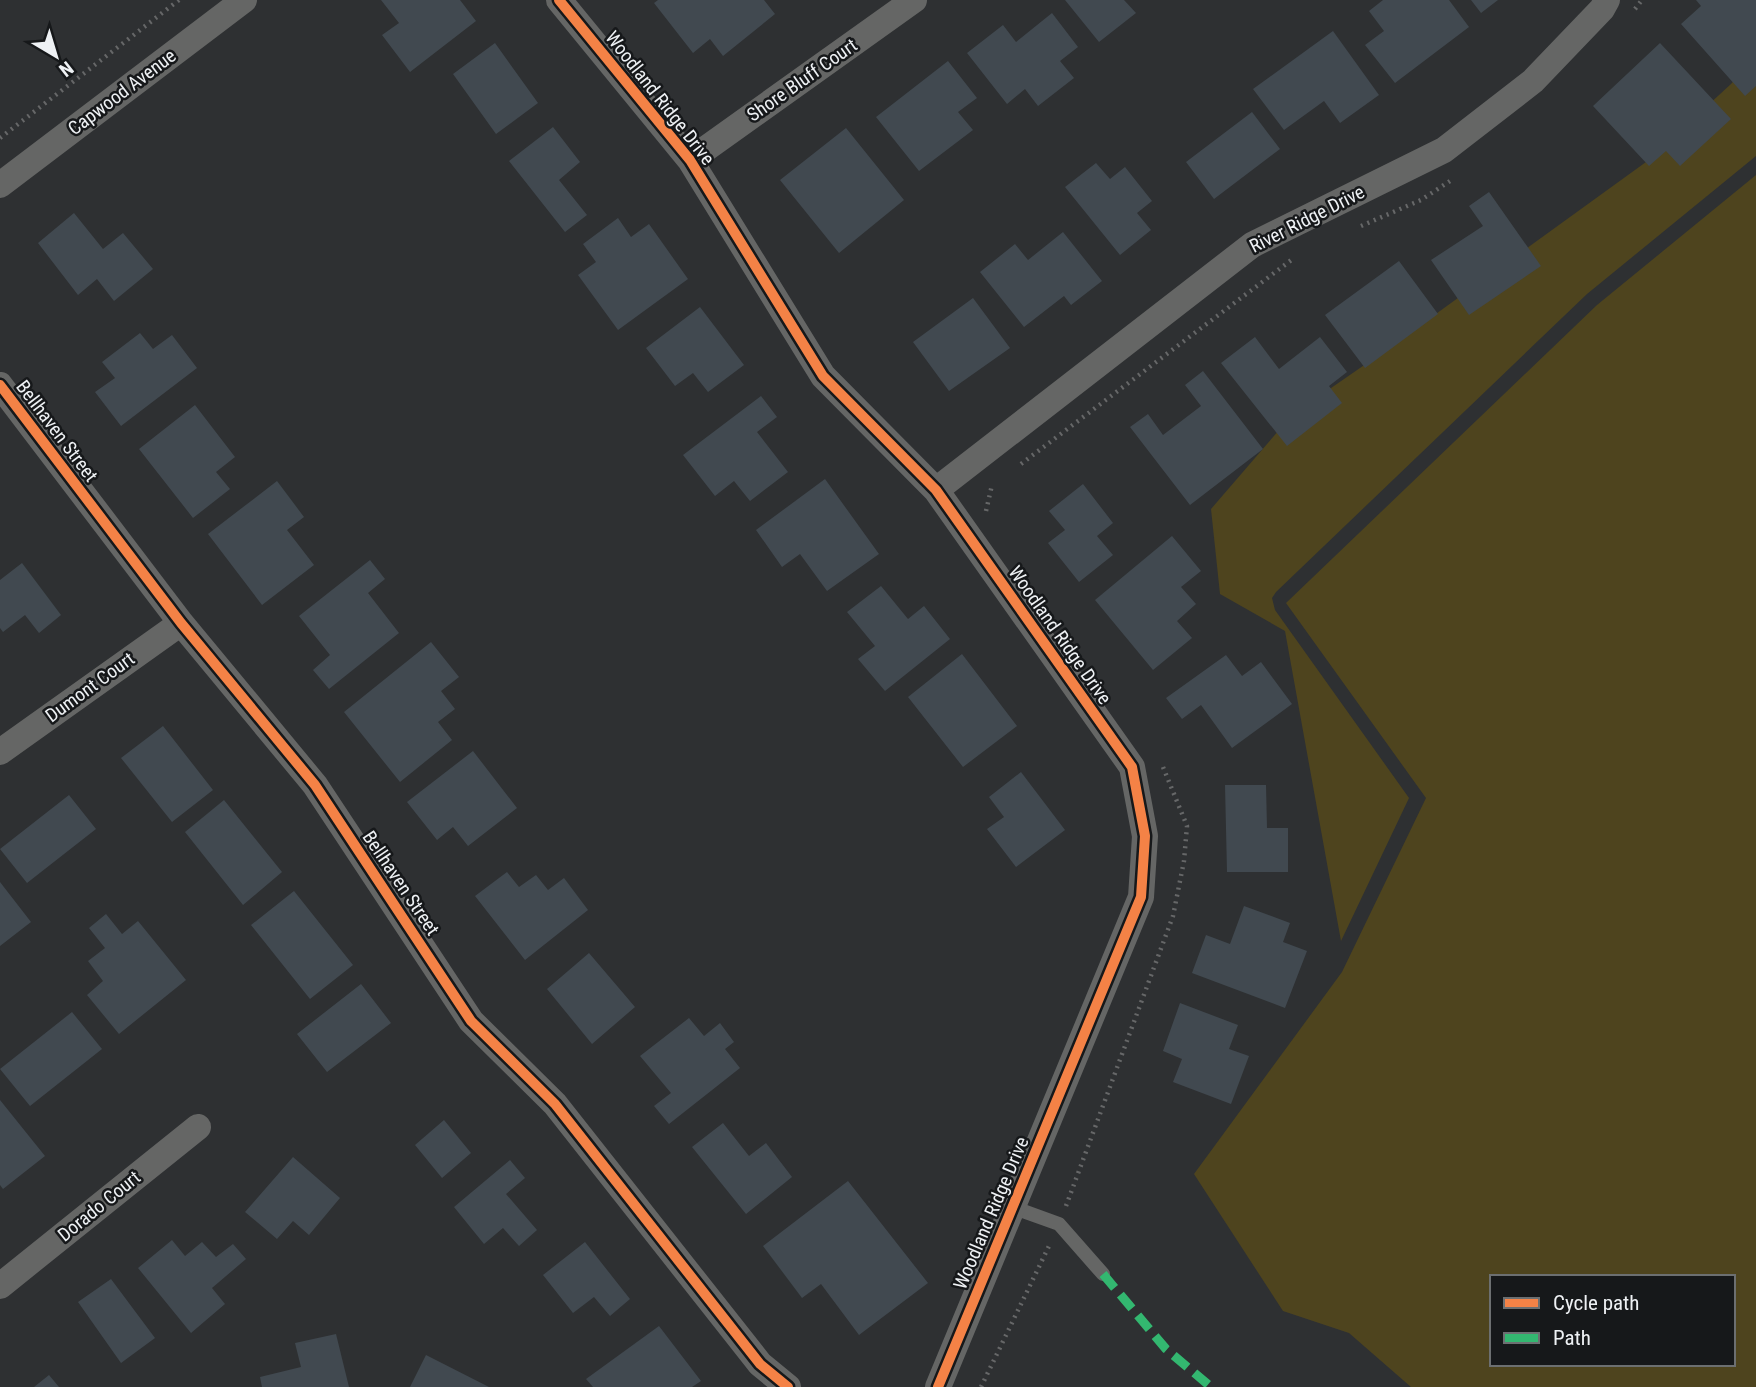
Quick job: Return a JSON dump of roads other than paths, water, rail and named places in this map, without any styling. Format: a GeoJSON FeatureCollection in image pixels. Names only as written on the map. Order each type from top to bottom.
{"type":"FeatureCollection","features":[{"type":"Feature","properties":{"kind":"street","name":"Capwood Avenue"},"geometry":{"type":"LineString","coordinates":[[0,185],[244,0]]}},
{"type":"Feature","properties":{"kind":"street","name":"Woodland Ridge Drive"},"geometry":{"type":"LineString","coordinates":[[559,0],[690,160],[823,376],[936,490],[1132,767],[1145,835],[1141,897],[938,1387]]}},
{"type":"Feature","properties":{"kind":"street","name":"Shore Bluff Court"},"geometry":{"type":"LineString","coordinates":[[690,160],[914,0]]}},
{"type":"Feature","properties":{"kind":"street","name":"River Ridge Drive"},"geometry":{"type":"LineString","coordinates":[[936,490],[1252,245],[1444,150],[1532,81],[1602,9],[1607,0]]}},
{"type":"Feature","properties":{"kind":"street","name":"Bellhaven Street"},"geometry":{"type":"LineString","coordinates":[[0,385],[181,623],[315,785],[471,1021],[555,1104],[760,1364],[788,1387]]}},
{"type":"Feature","properties":{"kind":"street","name":"Dumont Court"},"geometry":{"type":"LineString","coordinates":[[0,752],[181,623]]}},
{"type":"Feature","properties":{"kind":"street","name":"Dorado Court"},"geometry":{"type":"LineString","coordinates":[[0,1286],[198,1127]]}},
{"type":"Feature","properties":{"kind":"lane"},"geometry":{"type":"LineString","coordinates":[[1012,1207],[1059,1224],[1103,1274]]}}]}
